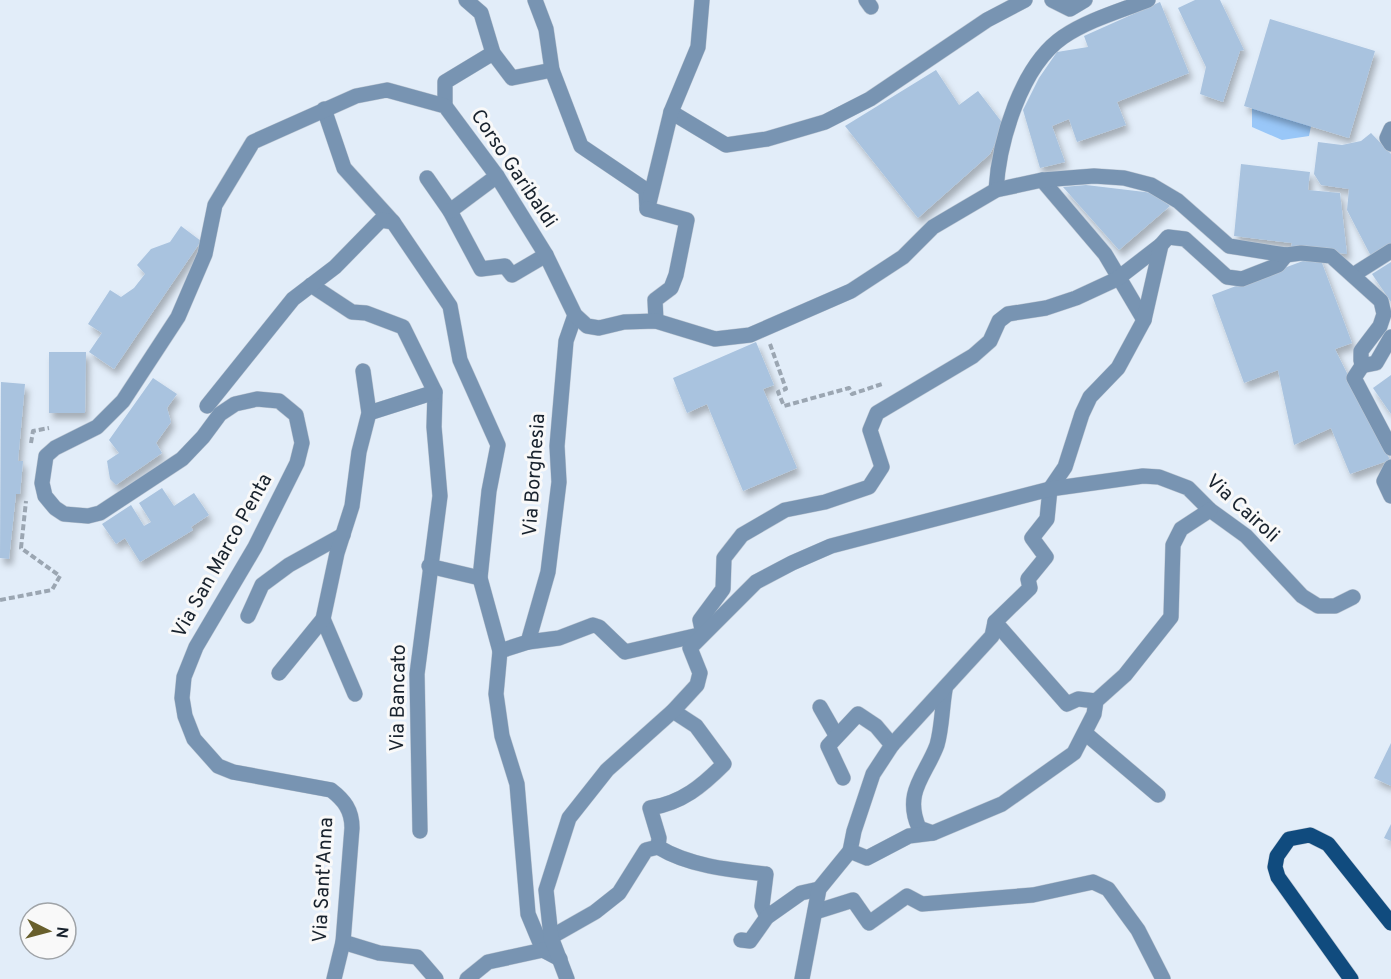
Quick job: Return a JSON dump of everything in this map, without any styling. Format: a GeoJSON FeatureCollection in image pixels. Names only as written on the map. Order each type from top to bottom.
{"type":"FeatureCollection","features":[{"type":"Feature","properties":{"kind":"main road"},"geometry":{"type":"LineString","coordinates":[[1351,979],[1278,877],[1277,856],[1281,847],[1299,835],[1320,838],[1328,844],[1391,923]]}},
{"type":"Feature","properties":{"kind":"street"},"geometry":{"type":"LineString","coordinates":[[466,0],[481,13],[493,53],[512,78],[552,70]]}},
{"type":"Feature","properties":{"kind":"street"},"geometry":{"type":"LineString","coordinates":[[534,0],[546,29],[552,70],[580,146],[646,190],[647,209]]}},
{"type":"Feature","properties":{"kind":"street"},"geometry":{"type":"LineString","coordinates":[[647,209],[671,112],[698,47],[702,0]]}},
{"type":"Feature","properties":{"kind":"street"},"geometry":{"type":"LineString","coordinates":[[671,112],[726,145],[767,139],[825,122],[870,99],[987,20],[1024,0]]}},
{"type":"Feature","properties":{"kind":"street"},"geometry":{"type":"LineString","coordinates":[[1052,0],[1070,9],[1085,0]]}},
{"type":"Feature","properties":{"kind":"street"},"geometry":{"type":"LineString","coordinates":[[996,190],[999,164],[1008,129],[1026,81],[1047,50],[1064,36],[1095,20],[1148,0]]}},
{"type":"Feature","properties":{"kind":"street"},"geometry":{"type":"LineString","coordinates":[[445,106],[445,82],[493,53]]}},
{"type":"Feature","properties":{"kind":"street","name":"Corso Garibaldi"},"geometry":{"type":"LineString","coordinates":[[156,476],[109,507],[88,516],[64,514],[55,508],[45,496],[42,483],[46,456],[55,448],[97,427],[123,401],[178,317],[207,246],[215,205],[253,142],[356,96],[387,90],[445,106],[497,176],[546,255],[574,315]]}},
{"type":"Feature","properties":{"kind":"street"},"geometry":{"type":"LineString","coordinates":[[324,110],[344,168],[393,222],[450,306],[460,360],[498,445],[489,491],[480,578],[500,651],[496,694],[502,736],[517,784],[528,914],[560,959],[567,979]]}},
{"type":"Feature","properties":{"kind":"street"},"geometry":{"type":"LineString","coordinates":[[1391,129],[1387,138],[1391,144]]}},
{"type":"Feature","properties":{"kind":"street"},"geometry":{"type":"LineString","coordinates":[[450,211],[497,176]]}},
{"type":"Feature","properties":{"kind":"street"},"geometry":{"type":"LineString","coordinates":[[574,315],[587,326],[598,328],[624,322],[656,321],[715,339],[750,335],[825,304],[858,286],[903,257],[933,227],[996,190],[1042,180],[1094,176],[1124,178],[1151,185],[1178,201],[1229,246],[1286,255],[1301,253],[1331,256],[1381,301],[1384,314],[1380,326],[1361,351],[1364,363],[1354,378],[1391,448]]}},
{"type":"Feature","properties":{"kind":"street"},"geometry":{"type":"LineString","coordinates":[[427,178],[450,211],[481,269],[505,266],[512,276],[546,255]]}},
{"type":"Feature","properties":{"kind":"street"},"geometry":{"type":"LineString","coordinates":[[1042,180],[1105,254],[1117,279],[1144,320]]}},
{"type":"Feature","properties":{"kind":"street"},"geometry":{"type":"LineString","coordinates":[[647,209],[687,219],[676,275],[671,288],[655,300],[656,321]]}},
{"type":"Feature","properties":{"kind":"street"},"geometry":{"type":"LineString","coordinates":[[207,406],[293,299],[335,267],[381,220],[393,222]]}},
{"type":"Feature","properties":{"kind":"street"},"geometry":{"type":"LineString","coordinates":[[703,634],[700,620],[723,589],[724,558],[742,535],[785,510],[825,502],[869,487],[879,474],[881,460],[870,430],[877,413],[921,384],[973,356],[990,340],[999,321],[1008,314],[1066,301],[1117,279],[1168,237],[1185,239],[1227,277],[1242,279],[1278,265],[1286,255]]}},
{"type":"Feature","properties":{"kind":"street"},"geometry":{"type":"LineString","coordinates":[[802,979],[819,889],[850,851],[854,831],[873,774],[892,745],[945,690],[972,655],[992,636],[995,622],[1030,588],[1028,579],[1046,557],[1032,538],[1047,519],[1050,489],[1065,467],[1082,414],[1090,397],[1118,368],[1144,320],[1161,245]]}},
{"type":"Feature","properties":{"kind":"street"},"geometry":{"type":"LineString","coordinates":[[1353,275],[1391,251]]}},
{"type":"Feature","properties":{"kind":"street"},"geometry":{"type":"LineString","coordinates":[[311,285],[352,312],[366,313],[403,327],[435,392],[369,413]]}},
{"type":"Feature","properties":{"kind":"street","name":"Via Borghesia"},"geometry":{"type":"LineString","coordinates":[[528,642],[548,572],[559,482],[557,446],[566,341],[574,315]]}},
{"type":"Feature","properties":{"kind":"street"},"geometry":{"type":"LineString","coordinates":[[1364,363],[1376,363],[1391,337]]}},
{"type":"Feature","properties":{"kind":"street"},"geometry":{"type":"LineString","coordinates":[[279,673],[323,619],[352,506],[359,452],[369,413],[363,371]]}},
{"type":"Feature","properties":{"kind":"street","name":"Via Bancato"},"geometry":{"type":"LineString","coordinates":[[420,831],[417,674],[429,566],[440,496],[434,427],[435,392]]}},
{"type":"Feature","properties":{"kind":"street","name":"Via San Marco Penta"},"geometry":{"type":"LineString","coordinates":[[156,476],[182,459],[203,437],[220,414],[235,404],[257,399],[279,401],[296,415],[302,443],[297,463],[255,547],[196,647],[184,677],[182,698],[185,716],[194,739],[218,766],[331,790]]}},
{"type":"Feature","properties":{"kind":"street"},"geometry":{"type":"LineString","coordinates":[[1391,467],[1384,481],[1391,496]]}},
{"type":"Feature","properties":{"kind":"street","name":"Via Cairoli"},"geometry":{"type":"LineString","coordinates":[[703,634],[756,582],[792,562],[831,546],[1050,489],[1143,476],[1159,477],[1188,488],[1210,510],[1246,536],[1302,596],[1318,606],[1335,606],[1353,597]]}},
{"type":"Feature","properties":{"kind":"street"},"geometry":{"type":"LineString","coordinates":[[850,851],[867,858],[909,836],[933,833],[1002,804],[1074,753],[1094,714],[1096,701],[1125,675],[1171,617],[1173,545],[1180,529],[1210,510]]}},
{"type":"Feature","properties":{"kind":"street"},"geometry":{"type":"LineString","coordinates":[[248,616],[262,585],[289,565],[343,535]]}},
{"type":"Feature","properties":{"kind":"street"},"geometry":{"type":"LineString","coordinates":[[429,566],[480,578]]}},
{"type":"Feature","properties":{"kind":"street"},"geometry":{"type":"LineString","coordinates":[[323,619],[355,694]]}},
{"type":"Feature","properties":{"kind":"street"},"geometry":{"type":"LineString","coordinates":[[995,622],[1067,704],[1078,699],[1096,701]]}},
{"type":"Feature","properties":{"kind":"street"},"geometry":{"type":"LineString","coordinates":[[500,651],[528,642],[559,638],[593,625],[599,627],[625,652],[703,634]]}},
{"type":"Feature","properties":{"kind":"street"},"geometry":{"type":"LineString","coordinates":[[547,943],[546,890],[569,818],[607,770],[673,711],[697,685],[700,673],[690,648],[703,634]]}},
{"type":"Feature","properties":{"kind":"street"},"geometry":{"type":"LineString","coordinates":[[933,833],[919,828],[915,819],[914,800],[918,781],[937,745],[945,690]]}},
{"type":"Feature","properties":{"kind":"street"},"geometry":{"type":"LineString","coordinates":[[820,707],[836,735]]}},
{"type":"Feature","properties":{"kind":"street"},"geometry":{"type":"LineString","coordinates":[[658,847],[659,838],[650,808],[680,801],[702,786],[724,764],[696,726],[673,711]]}},
{"type":"Feature","properties":{"kind":"street"},"geometry":{"type":"LineString","coordinates":[[843,778],[828,746],[858,714],[876,726],[892,745]]}},
{"type":"Feature","properties":{"kind":"street"},"geometry":{"type":"LineString","coordinates":[[1085,733],[1158,795]]}},
{"type":"Feature","properties":{"kind":"street","name":"Via Sant'Anna"},"geometry":{"type":"LineString","coordinates":[[331,790],[343,799],[352,820],[343,942],[336,978]]}},
{"type":"Feature","properties":{"kind":"street"},"geometry":{"type":"LineString","coordinates":[[467,979],[488,962],[547,943],[595,912],[619,893],[646,850],[658,847],[711,866],[766,874],[762,906],[767,917]]}},
{"type":"Feature","properties":{"kind":"street"},"geometry":{"type":"LineString","coordinates":[[815,912],[853,900],[869,923],[907,896],[922,904],[1033,895],[1094,882],[1108,889],[1138,930],[1163,979]]}},
{"type":"Feature","properties":{"kind":"street"},"geometry":{"type":"LineString","coordinates":[[741,940],[750,941],[767,917],[801,892],[819,889]]}},
{"type":"Feature","properties":{"kind":"street"},"geometry":{"type":"LineString","coordinates":[[343,942],[379,953],[417,957],[436,979]]}},
{"type":"Feature","properties":{"kind":"path"},"geometry":{"type":"LineString","coordinates":[[768,338],[786,389],[778,392],[784,406],[849,388],[852,394],[882,384]]}},
{"type":"Feature","properties":{"kind":"path"},"geometry":{"type":"LineString","coordinates":[[30,454],[33,431],[56,427]]}},
{"type":"Feature","properties":{"kind":"path"},"geometry":{"type":"LineString","coordinates":[[0,600],[52,590],[60,576],[21,548],[27,489]]}},
{"type":"Feature","properties":{"kind":"shaded area"},"geometry":{"type":"Polygon","coordinates":[[[1252,108],[1311,126],[1309,136],[1282,140],[1252,127],[1252,108]]]}},
{"type":"Feature","properties":{"kind":"building"},"geometry":{"type":"Polygon","coordinates":[[[1195,0],[1220,0],[1244,50],[1240,51],[1223,102],[1200,94],[1206,67],[1178,8],[1195,0]]]}},
{"type":"Feature","properties":{"kind":"building"},"geometry":{"type":"Polygon","coordinates":[[[1160,2],[1189,73],[1117,102],[1126,125],[1077,142],[1069,119],[1052,126],[1065,162],[1040,168],[1023,110],[1039,78],[1057,52],[1088,47],[1084,36],[1160,2]]]}},
{"type":"Feature","properties":{"kind":"building"},"geometry":{"type":"Polygon","coordinates":[[[1270,19],[1375,51],[1349,138],[1244,106],[1270,19]]]}},
{"type":"Feature","properties":{"kind":"building"},"geometry":{"type":"Polygon","coordinates":[[[936,70],[959,105],[978,91],[1004,125],[990,154],[918,218],[845,126],[936,70]]]}},
{"type":"Feature","properties":{"kind":"building"},"geometry":{"type":"Polygon","coordinates":[[[1371,133],[1391,154],[1391,245],[1372,258],[1347,210],[1349,189],[1321,185],[1314,174],[1318,142],[1342,145],[1361,141],[1371,133]]]}},
{"type":"Feature","properties":{"kind":"building"},"geometry":{"type":"Polygon","coordinates":[[[1241,164],[1310,172],[1308,190],[1340,193],[1347,254],[1291,247],[1292,243],[1234,236],[1241,164]]]}},
{"type":"Feature","properties":{"kind":"building"},"geometry":{"type":"Polygon","coordinates":[[[1086,185],[1153,193],[1170,206],[1119,250],[1063,187],[1086,185]]]}},
{"type":"Feature","properties":{"kind":"building"},"geometry":{"type":"Polygon","coordinates":[[[181,226],[201,241],[114,369],[89,352],[102,333],[88,324],[110,290],[121,297],[134,288],[145,274],[137,265],[151,249],[170,242],[181,226]]]}},
{"type":"Feature","properties":{"kind":"building"},"geometry":{"type":"Polygon","coordinates":[[[1319,255],[1352,343],[1335,349],[1390,460],[1350,474],[1331,428],[1294,445],[1278,370],[1244,383],[1212,295],[1319,255]]]}},
{"type":"Feature","properties":{"kind":"building"},"geometry":{"type":"Polygon","coordinates":[[[1391,262],[1391,302],[1372,274],[1391,262]]]}},
{"type":"Feature","properties":{"kind":"building"},"geometry":{"type":"Polygon","coordinates":[[[756,342],[774,385],[763,389],[797,468],[743,491],[707,404],[687,413],[673,378],[756,342]]]}},
{"type":"Feature","properties":{"kind":"building"},"geometry":{"type":"Polygon","coordinates":[[[49,352],[86,352],[85,413],[49,413],[49,352]]]}},
{"type":"Feature","properties":{"kind":"building"},"geometry":{"type":"Polygon","coordinates":[[[1391,375],[1391,414],[1373,388],[1391,375]]]}},
{"type":"Feature","properties":{"kind":"building"},"geometry":{"type":"Polygon","coordinates":[[[153,378],[177,394],[167,408],[171,422],[156,443],[162,453],[116,485],[110,479],[107,461],[119,453],[109,440],[153,378]]]}},
{"type":"Feature","properties":{"kind":"building"},"geometry":{"type":"Polygon","coordinates":[[[1,382],[25,384],[18,461],[23,461],[20,494],[16,494],[9,559],[0,558],[1,382]]]}},
{"type":"Feature","properties":{"kind":"building"},"geometry":{"type":"Polygon","coordinates":[[[162,488],[174,506],[194,493],[209,515],[191,527],[193,530],[140,562],[125,538],[116,544],[102,524],[131,505],[144,526],[151,522],[139,503],[162,488]]]}},
{"type":"Feature","properties":{"kind":"building"},"geometry":{"type":"Polygon","coordinates":[[[1391,743],[1391,786],[1374,778],[1391,743]]]}},
{"type":"Feature","properties":{"kind":"building"},"geometry":{"type":"Polygon","coordinates":[[[1391,824],[1391,841],[1384,838],[1391,824]]]}}]}
